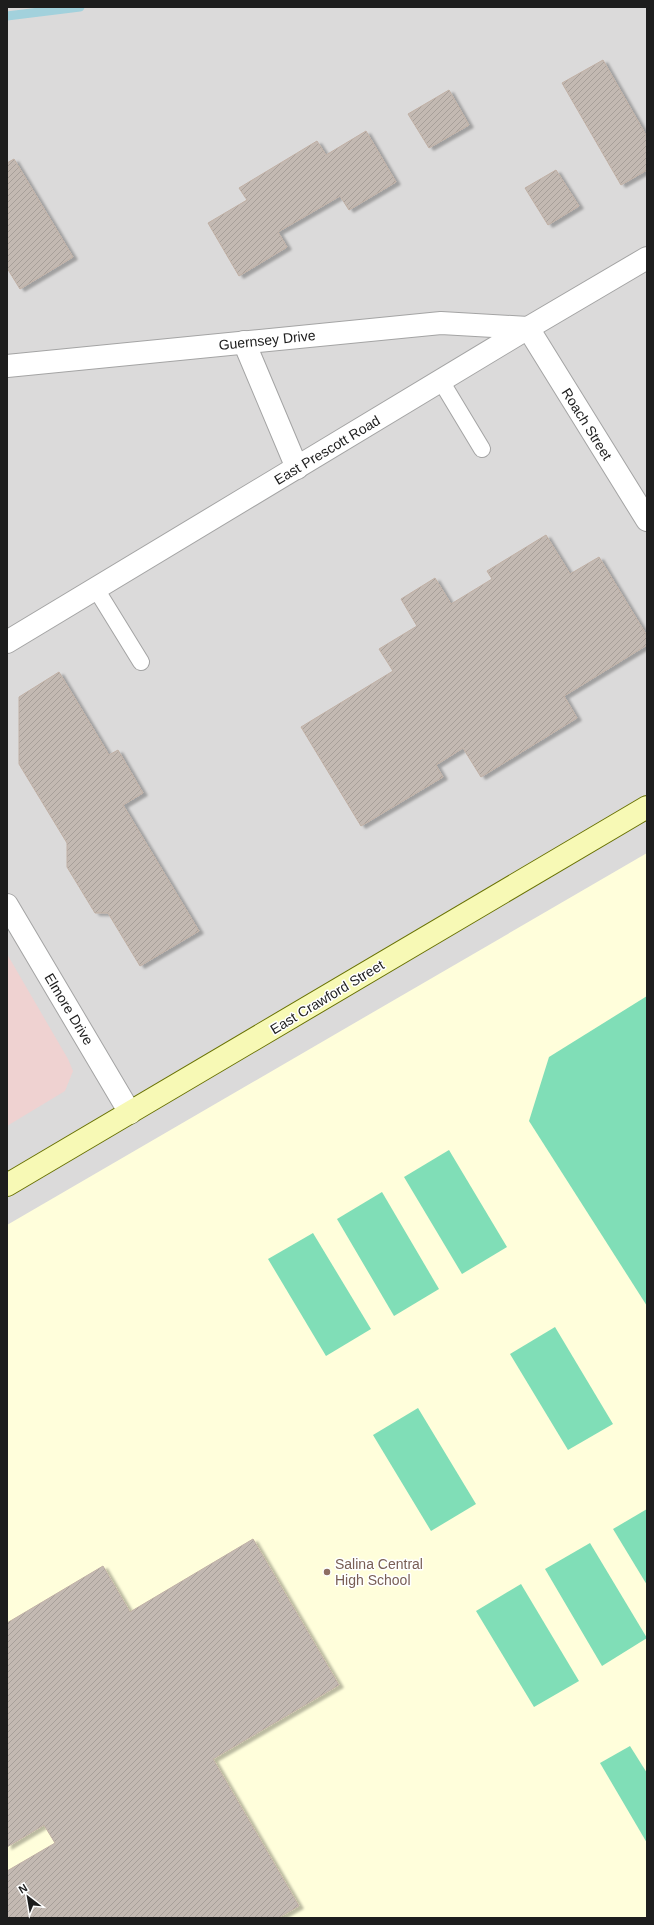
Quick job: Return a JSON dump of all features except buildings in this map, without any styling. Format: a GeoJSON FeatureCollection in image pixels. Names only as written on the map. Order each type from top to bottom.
{"type":"FeatureCollection","features":[{"type":"Feature","properties":{"kind":"main road","name":"East Crawford Street"},"geometry":{"type":"LineString","coordinates":[[7,1185],[647,807]]}},
{"type":"Feature","properties":{"kind":"street","name":"East Prescott Road"},"geometry":{"type":"LineString","coordinates":[[7,642],[528,328],[647,258]]}},
{"type":"Feature","properties":{"kind":"street","name":"Guernsey Drive"},"geometry":{"type":"LineString","coordinates":[[7,366],[441,323],[528,328]]}},
{"type":"Feature","properties":{"kind":"street","name":"Roach Street"},"geometry":{"type":"LineString","coordinates":[[528,328],[647,520]]}},
{"type":"Feature","properties":{"kind":"street"},"geometry":{"type":"LineString","coordinates":[[244,342],[297,468]]}},
{"type":"Feature","properties":{"kind":"street","name":"Elmore Drive"},"geometry":{"type":"LineString","coordinates":[[7,905],[130,1113]]}},
{"type":"Feature","properties":{"kind":"lane"},"geometry":{"type":"LineString","coordinates":[[440,381],[482,449]]}},
{"type":"Feature","properties":{"kind":"lane"},"geometry":{"type":"LineString","coordinates":[[96,589],[141,662]]}},
{"type":"Feature","properties":{"kind":"shaded area"},"geometry":{"type":"Polygon","coordinates":[[[7,7],[647,7],[647,1918],[7,1918],[7,7]]]}},
{"type":"Feature","properties":{"kind":"shaded area","name":"Salina Central High School"},"geometry":{"type":"Polygon","coordinates":[[[647,853],[647,1918],[7,1918],[7,1225],[647,853]]]}},
{"type":"Feature","properties":{"kind":"shaded area"},"geometry":{"type":"Polygon","coordinates":[[[7,954],[68,1059],[73,1071],[65,1091],[7,1126],[7,954]]]}},
{"type":"Feature","properties":{"kind":"green space"},"geometry":{"type":"Polygon","coordinates":[[[647,996],[647,1306],[529,1121],[549,1057],[647,996]]]}},
{"type":"Feature","properties":{"kind":"green space"},"geometry":{"type":"Polygon","coordinates":[[[449,1150],[507,1247],[462,1274],[404,1177],[449,1150]]]}},
{"type":"Feature","properties":{"kind":"green space"},"geometry":{"type":"Polygon","coordinates":[[[382,1192],[439,1289],[394,1316],[337,1219],[382,1192]]]}},
{"type":"Feature","properties":{"kind":"green space"},"geometry":{"type":"Polygon","coordinates":[[[313,1233],[371,1329],[326,1356],[268,1259],[313,1233]]]}},
{"type":"Feature","properties":{"kind":"green space"},"geometry":{"type":"Polygon","coordinates":[[[555,1327],[613,1424],[568,1450],[510,1354],[555,1327]]]}},
{"type":"Feature","properties":{"kind":"green space"},"geometry":{"type":"Polygon","coordinates":[[[418,1408],[476,1504],[431,1531],[373,1435],[418,1408]]]}},
{"type":"Feature","properties":{"kind":"green space"},"geometry":{"type":"Polygon","coordinates":[[[647,1509],[647,1585],[613,1529],[647,1509]]]}},
{"type":"Feature","properties":{"kind":"green space"},"geometry":{"type":"Polygon","coordinates":[[[590,1543],[647,1638],[602,1666],[545,1569],[590,1543]]]}},
{"type":"Feature","properties":{"kind":"green space"},"geometry":{"type":"Polygon","coordinates":[[[521,1584],[579,1681],[534,1707],[476,1611],[521,1584]]]}},
{"type":"Feature","properties":{"kind":"green space"},"geometry":{"type":"Polygon","coordinates":[[[630,1746],[647,1773],[647,1843],[600,1763],[630,1746]]]}},
{"type":"Feature","properties":{"kind":"waterway"},"geometry":{"type":"LineString","coordinates":[[7,16],[80,7]]}},
{"type":"Feature","properties":{"kind":"place","name":"Salina Central High School"},"geometry":{"type":"Point","coordinates":[327,1572]}}]}
